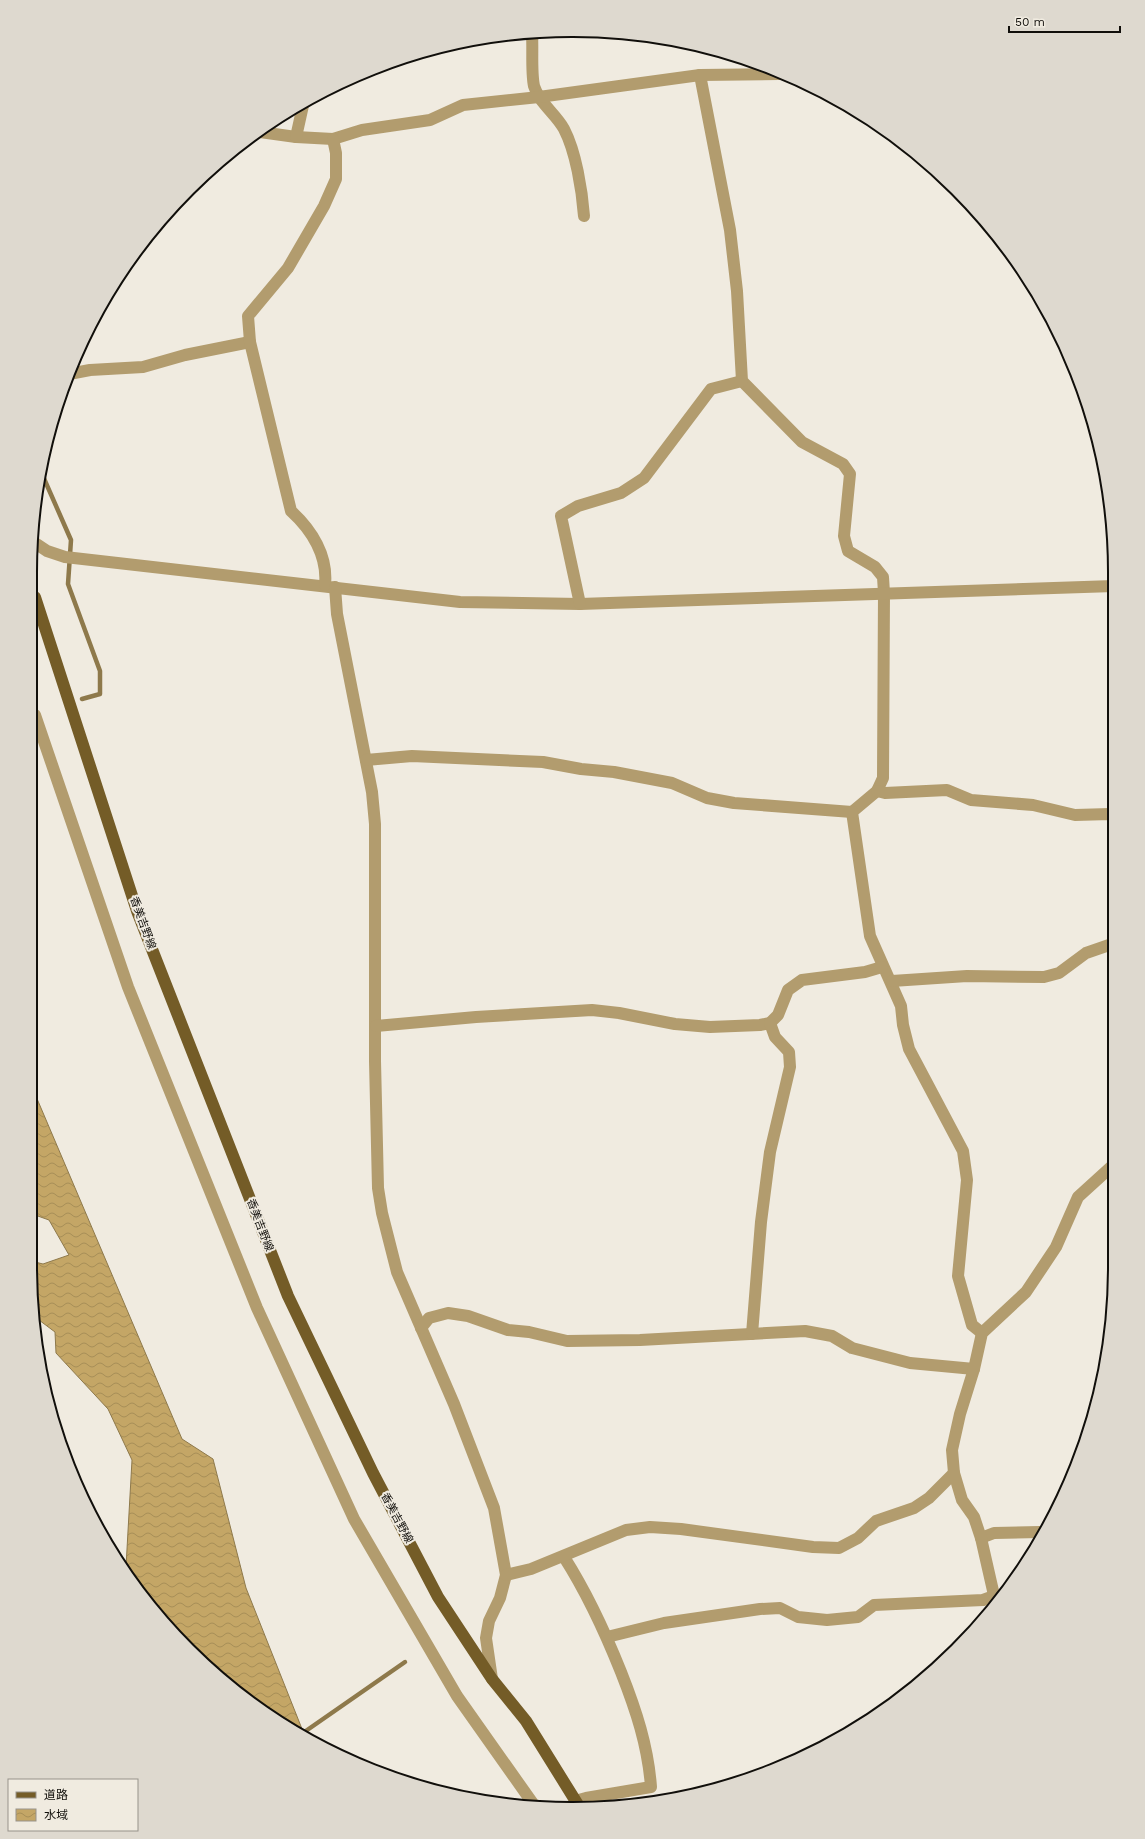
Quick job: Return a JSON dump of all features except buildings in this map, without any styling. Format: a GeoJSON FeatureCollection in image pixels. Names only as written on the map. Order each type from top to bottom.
{"type":"FeatureCollection","features":[{"type":"Feature","properties":{"kind":"main road","name":"香美吉野線"},"geometry":{"type":"LineString","coordinates":[[37,603],[137,911],[288,1296],[373,1473],[435,1590],[492,1679],[526,1721],[575,1802]]}},
{"type":"Feature","properties":{"kind":"street"},"geometry":{"type":"LineString","coordinates":[[532,39],[534,85],[539,97],[564,130],[572,153],[583,202],[584,216]]}},
{"type":"Feature","properties":{"kind":"street"},"geometry":{"type":"LineString","coordinates":[[267,133],[296,137],[333,139],[362,130],[430,120],[463,105],[539,97],[700,75],[768,74]]}},
{"type":"Feature","properties":{"kind":"street"},"geometry":{"type":"LineString","coordinates":[[366,760],[412,756],[543,762],[581,769],[614,772],[672,783],[706,798],[734,803],[852,812],[877,792],[883,778],[883,577],[876,567],[848,550],[844,536],[850,474],[843,464],[802,442],[742,381],[737,291],[730,230],[700,75]]}},
{"type":"Feature","properties":{"kind":"street"},"geometry":{"type":"LineString","coordinates":[[296,137],[302,111]]}},
{"type":"Feature","properties":{"kind":"street"},"geometry":{"type":"LineString","coordinates":[[333,139],[336,153],[336,179],[324,206],[288,268],[248,316],[250,342],[291,511],[303,522],[319,546],[330,586],[337,614],[372,792],[375,824],[378,1188],[382,1213],[397,1272],[454,1404],[494,1508],[506,1575],[500,1598],[488,1622],[486,1638],[492,1679]]}},
{"type":"Feature","properties":{"kind":"street"},"geometry":{"type":"LineString","coordinates":[[76,373],[90,370],[143,367],[185,355],[250,342]]}},
{"type":"Feature","properties":{"kind":"street"},"geometry":{"type":"LineString","coordinates":[[580,604],[561,516],[578,506],[621,493],[644,478],[711,389],[742,381]]}},
{"type":"Feature","properties":{"kind":"street"},"geometry":{"type":"LineString","coordinates":[[38,545],[43,549],[70,558],[330,586],[460,602],[580,604],[1108,586]]}},
{"type":"Feature","properties":{"kind":"street"},"geometry":{"type":"LineString","coordinates":[[37,721],[128,986],[257,1308],[354,1519],[457,1696],[531,1800]]}},
{"type":"Feature","properties":{"kind":"street"},"geometry":{"type":"LineString","coordinates":[[877,792],[885,793],[947,790],[971,800],[1033,805],[1075,815],[1108,814]]}},
{"type":"Feature","properties":{"kind":"street"},"geometry":{"type":"LineString","coordinates":[[852,812],[870,936],[882,967],[892,981],[901,1006],[903,1025],[909,1049],[963,1151],[967,1180],[958,1276],[972,1325],[982,1333]]}},
{"type":"Feature","properties":{"kind":"street"},"geometry":{"type":"LineString","coordinates":[[892,981],[967,976],[1044,977],[1059,974],[1086,954],[1108,946]]}},
{"type":"Feature","properties":{"kind":"street"},"geometry":{"type":"LineString","coordinates":[[376,1026],[476,1017],[592,1010],[619,1013],[675,1024],[710,1027],[760,1026],[770,1023],[778,1015],[788,990],[802,980],[865,972],[882,967]]}},
{"type":"Feature","properties":{"kind":"street"},"geometry":{"type":"LineString","coordinates":[[752,1334],[761,1222],[769,1160],[790,1067],[789,1052],[775,1036],[770,1023]]}},
{"type":"Feature","properties":{"kind":"street"},"geometry":{"type":"LineString","coordinates":[[994,1596],[981,1538],[974,1517],[962,1500],[954,1473],[952,1450],[960,1414],[974,1370],[982,1333],[1026,1292],[1056,1247],[1078,1197],[1108,1170]]}},
{"type":"Feature","properties":{"kind":"street"},"geometry":{"type":"LineString","coordinates":[[421,1328],[429,1318],[448,1313],[468,1316],[508,1330],[528,1332],[568,1341],[805,1331],[832,1336],[852,1348],[910,1363],[974,1370]]}},
{"type":"Feature","properties":{"kind":"street"},"geometry":{"type":"LineString","coordinates":[[506,1575],[531,1569],[564,1557],[626,1530],[650,1527],[680,1529],[813,1547],[839,1548],[858,1538],[876,1521],[914,1508],[929,1498],[954,1473]]}},
{"type":"Feature","properties":{"kind":"street"},"geometry":{"type":"LineString","coordinates":[[981,1538],[994,1533],[1037,1532]]}},
{"type":"Feature","properties":{"kind":"street"},"geometry":{"type":"LineString","coordinates":[[564,1557],[582,1586],[607,1637],[638,1716],[649,1765],[651,1787],[592,1801]]}},
{"type":"Feature","properties":{"kind":"street"},"geometry":{"type":"LineString","coordinates":[[607,1637],[664,1623],[760,1609],[780,1608],[798,1617],[827,1620],[858,1617],[874,1605],[991,1600]]}},
{"type":"Feature","properties":{"kind":"water"},"geometry":{"type":"Polygon","coordinates":[[[37,1099],[182,1439],[213,1459],[246,1588],[302,1728],[275,1712],[219,1669],[170,1620],[126,1563],[132,1460],[108,1409],[56,1353],[55,1332],[40,1321],[37,1262],[43,1264],[69,1255],[49,1220],[37,1216],[37,1099]]]}},
{"type":"Feature","properties":{"kind":"waterway"},"geometry":{"type":"LineString","coordinates":[[45,481],[71,540],[68,584],[100,671],[100,694],[82,699]]}},
{"type":"Feature","properties":{"kind":"waterway"},"geometry":{"type":"LineString","coordinates":[[306,1731],[405,1662]]}}]}
